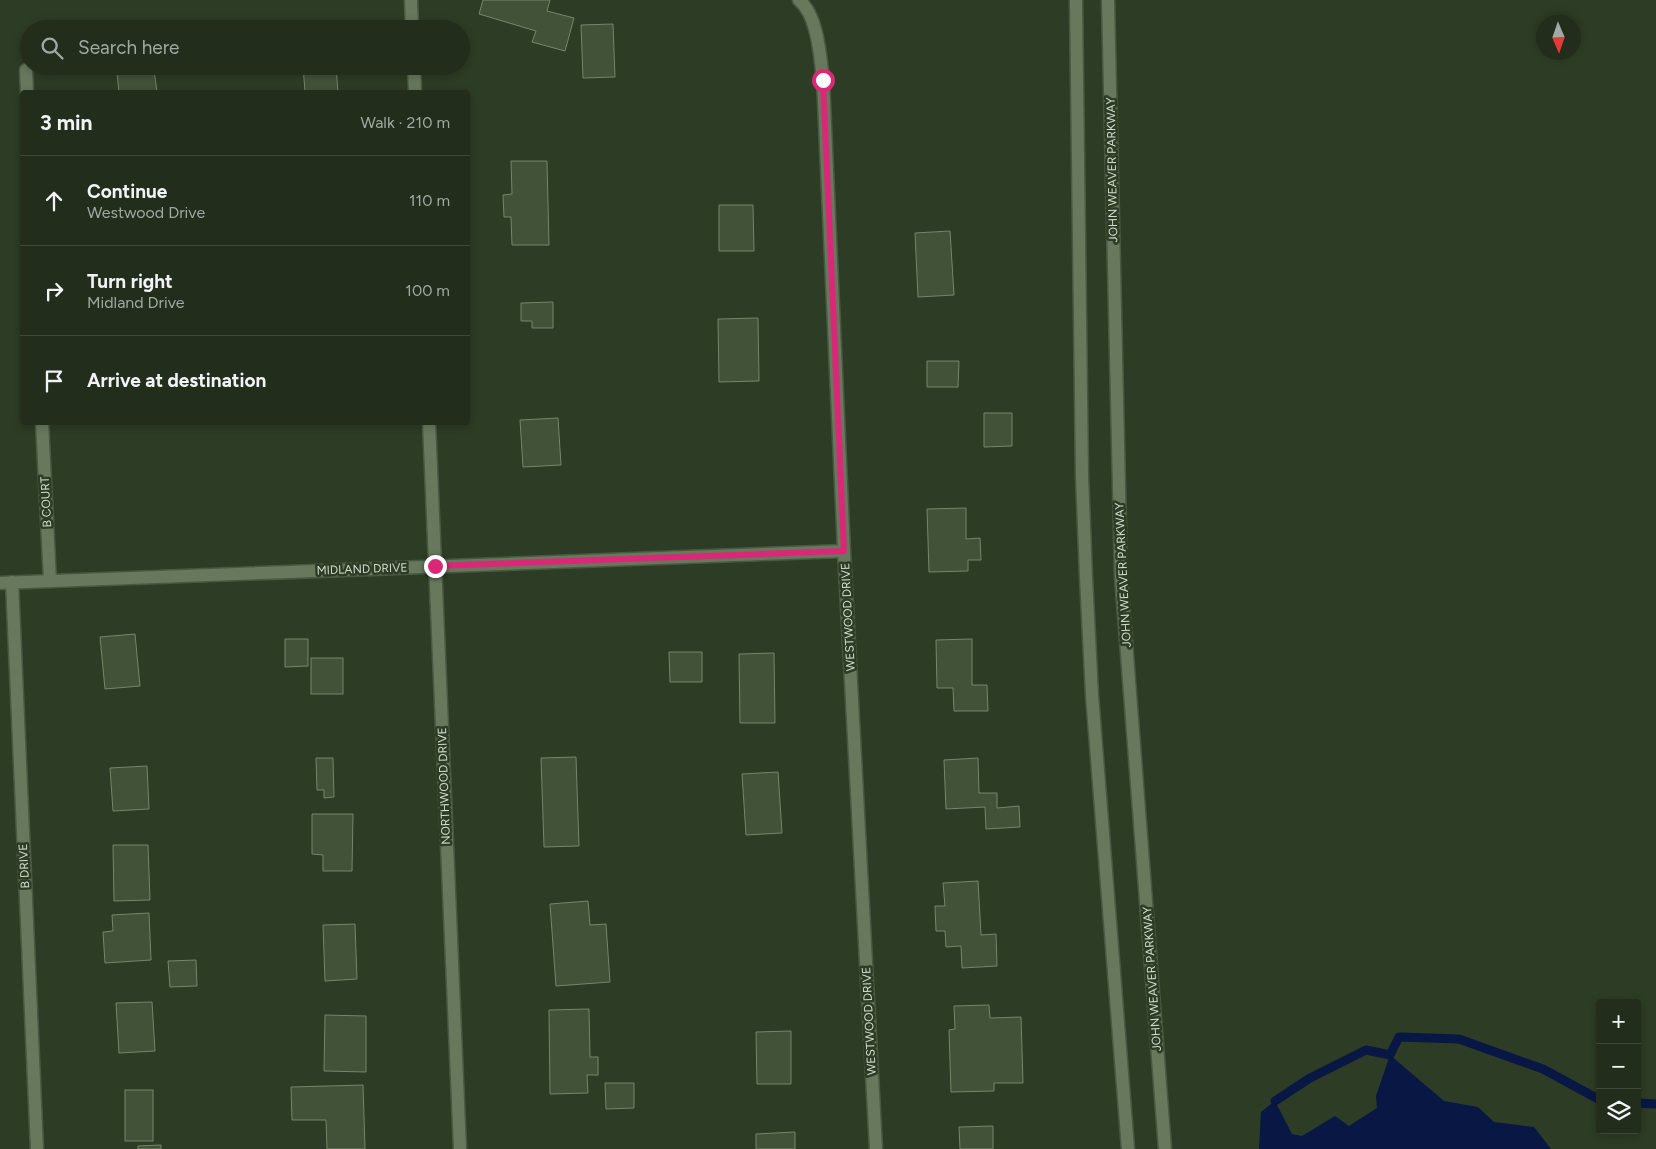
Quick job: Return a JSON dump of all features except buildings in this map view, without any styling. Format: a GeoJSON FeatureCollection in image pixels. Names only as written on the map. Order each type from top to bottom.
{"type":"FeatureCollection","features":[{"type":"Feature","properties":{"kind":"street"},"geometry":{"type":"LineString","coordinates":[[411,0],[412,20]]}},
{"type":"Feature","properties":{"kind":"street","name":"WESTWOOD DRIVE"},"geometry":{"type":"LineString","coordinates":[[799,0],[806,6],[817,37],[823,80],[844,551],[876,1149]]}},
{"type":"Feature","properties":{"kind":"street"},"geometry":{"type":"LineString","coordinates":[[1076,0],[1082,476],[1086,577],[1092,695],[1128,1149]]}},
{"type":"Feature","properties":{"kind":"street","name":"JOHN WEAVER PARKWAY"},"geometry":{"type":"LineString","coordinates":[[1108,0],[1121,576],[1165,1149]]}},
{"type":"Feature","properties":{"kind":"street"},"geometry":{"type":"LineString","coordinates":[[26,75],[27,90]]}},
{"type":"Feature","properties":{"kind":"street"},"geometry":{"type":"LineString","coordinates":[[414,75],[415,90]]}},
{"type":"Feature","properties":{"kind":"street","name":"B COURT"},"geometry":{"type":"LineString","coordinates":[[42,425],[50,581]]}},
{"type":"Feature","properties":{"kind":"street","name":"NORTHWOOD DRIVE"},"geometry":{"type":"LineString","coordinates":[[428,425],[460,1149]]}},
{"type":"Feature","properties":{"kind":"street","name":"MIDLAND DRIVE"},"geometry":{"type":"LineString","coordinates":[[6,583],[844,551]]}},
{"type":"Feature","properties":{"kind":"street","name":"B DRIVE"},"geometry":{"type":"LineString","coordinates":[[6,583],[36,1149]]}},
{"type":"Feature","properties":{"kind":"water"},"geometry":{"type":"Polygon","coordinates":[[[1390,1055],[1444,1101],[1478,1107],[1494,1122],[1534,1127],[1551,1149],[1259,1149],[1261,1112],[1275,1101],[1292,1134],[1302,1136],[1335,1116],[1349,1126],[1377,1108],[1376,1096],[1390,1055]]]}},
{"type":"Feature","properties":{"kind":"waterway"},"geometry":{"type":"LineString","coordinates":[[1275,1101],[1310,1078],[1366,1050],[1390,1055],[1399,1037],[1459,1039],[1543,1069],[1596,1098]]}},
{"type":"Feature","properties":{"kind":"waterway"},"geometry":{"type":"LineString","coordinates":[[1641,1103],[1656,1104]]}},
{"type":"Feature","properties":{"kind":"route"},"geometry":{"type":"LineString","coordinates":[[435,566],[844,551],[823,80]]}}]}
